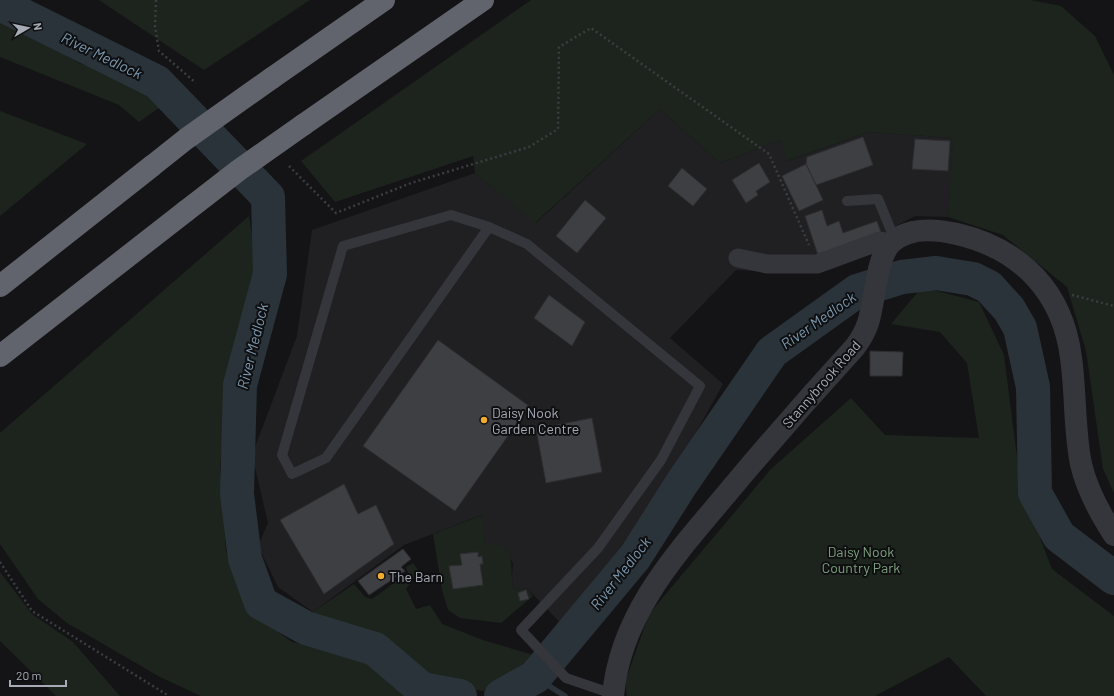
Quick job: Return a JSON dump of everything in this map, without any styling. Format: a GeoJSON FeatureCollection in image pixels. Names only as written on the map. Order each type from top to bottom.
{"type":"FeatureCollection","features":[{"type":"Feature","properties":{"kind":"highway"},"geometry":{"type":"LineString","coordinates":[[0,286],[186,139],[384,0]]}},
{"type":"Feature","properties":{"kind":"highway"},"geometry":{"type":"LineString","coordinates":[[0,356],[239,170],[482,0]]}},
{"type":"Feature","properties":{"kind":"street"},"geometry":{"type":"LineString","coordinates":[[738,258],[768,264],[817,264],[880,241],[890,245],[900,236],[916,231],[953,233],[978,239],[1002,249],[1024,265],[1041,283],[1053,300],[1062,319],[1068,338],[1079,449],[1086,483],[1093,500],[1114,535]]}},
{"type":"Feature","properties":{"kind":"street","name":"Stannybrook Road"},"geometry":{"type":"LineString","coordinates":[[613,695],[624,643],[632,622],[656,582],[673,559],[767,446],[864,335],[869,323],[890,245]]}},
{"type":"Feature","properties":{"kind":"lane"},"geometry":{"type":"LineString","coordinates":[[847,201],[878,199],[890,245]]}},
{"type":"Feature","properties":{"kind":"lane"},"geometry":{"type":"LineString","coordinates":[[489,227],[326,458],[292,474],[282,455],[342,246],[451,215],[489,227],[528,244],[700,386],[661,460],[598,548],[521,630],[566,678],[613,695]]}},
{"type":"Feature","properties":{"kind":"path"},"geometry":{"type":"LineString","coordinates":[[156,0],[155,26],[159,51],[196,83]]}},
{"type":"Feature","properties":{"kind":"path"},"geometry":{"type":"LineString","coordinates":[[289,166],[336,213],[411,183],[529,147],[558,129],[559,47],[591,28],[770,154],[817,264]]}},
{"type":"Feature","properties":{"kind":"path"},"geometry":{"type":"LineString","coordinates":[[1053,300],[1075,294],[1114,306]]}},
{"type":"Feature","properties":{"kind":"path"},"geometry":{"type":"LineString","coordinates":[[0,562],[32,611],[169,696]]}},
{"type":"Feature","properties":{"kind":"shaded area","name":"Daisy Nook Garden Centre"},"geometry":{"type":"Polygon","coordinates":[[[660,109],[720,163],[780,140],[788,161],[868,132],[954,138],[948,217],[915,216],[894,227],[874,252],[830,270],[781,272],[736,270],[670,338],[723,384],[673,474],[567,630],[527,588],[518,590],[513,588],[513,563],[500,545],[485,546],[482,515],[404,545],[313,612],[278,587],[258,546],[268,523],[252,455],[297,336],[312,230],[475,173],[536,223],[660,109]]]}},
{"type":"Feature","properties":{"kind":"green space"},"geometry":{"type":"Polygon","coordinates":[[[99,0],[310,0],[204,70],[99,0]]]}},
{"type":"Feature","properties":{"kind":"green space"},"geometry":{"type":"Polygon","coordinates":[[[531,0],[1030,0],[1061,6],[1095,36],[1114,75],[1114,493],[1103,469],[1086,351],[1067,287],[1003,235],[948,217],[953,138],[868,132],[787,161],[780,140],[720,163],[660,109],[535,223],[475,173],[473,156],[335,202],[301,161],[531,0]]]}},
{"type":"Feature","properties":{"kind":"green space"},"geometry":{"type":"Polygon","coordinates":[[[0,19],[81,64],[144,84],[163,105],[139,122],[119,105],[0,57],[0,19]]]}},
{"type":"Feature","properties":{"kind":"green space"},"geometry":{"type":"Polygon","coordinates":[[[0,111],[87,144],[0,216],[0,111]]]}},
{"type":"Feature","properties":{"kind":"green space"},"geometry":{"type":"Polygon","coordinates":[[[249,216],[258,276],[229,375],[220,467],[226,551],[248,610],[292,642],[367,658],[409,696],[201,696],[160,677],[67,623],[38,599],[0,544],[0,433],[249,216]]]}},
{"type":"Feature","properties":{"kind":"green space","name":"Daisy Nook Country Park"},"geometry":{"type":"Polygon","coordinates":[[[922,287],[979,302],[1004,355],[1021,488],[1052,569],[1114,616],[1114,696],[986,696],[949,657],[875,696],[627,696],[625,682],[649,614],[771,469],[851,398],[885,435],[979,438],[967,363],[940,332],[891,324],[922,287]]]}},
{"type":"Feature","properties":{"kind":"green space"},"geometry":{"type":"Polygon","coordinates":[[[483,515],[485,545],[500,545],[508,550],[510,555],[513,588],[518,590],[527,588],[533,596],[501,623],[460,618],[448,610],[442,590],[433,534],[483,515]]]}},
{"type":"Feature","properties":{"kind":"green space"},"geometry":{"type":"Polygon","coordinates":[[[413,563],[419,571],[406,589],[416,609],[430,605],[442,624],[483,640],[537,656],[543,662],[521,677],[483,691],[447,685],[430,679],[408,661],[366,640],[304,621],[313,612],[354,584],[365,597],[372,599],[408,573],[406,567],[413,563]]]}},
{"type":"Feature","properties":{"kind":"green space"},"geometry":{"type":"Polygon","coordinates":[[[0,572],[32,614],[73,642],[120,696],[56,696],[0,641],[0,572]]]}},
{"type":"Feature","properties":{"kind":"building"},"geometry":{"type":"Polygon","coordinates":[[[863,137],[873,165],[816,185],[806,164],[807,157],[863,137]]]}},
{"type":"Feature","properties":{"kind":"building"},"geometry":{"type":"Polygon","coordinates":[[[915,139],[950,141],[948,171],[912,169],[915,139]]]}},
{"type":"Feature","properties":{"kind":"building"},"geometry":{"type":"Polygon","coordinates":[[[759,163],[770,182],[756,191],[758,195],[746,203],[732,180],[759,163]]]}},
{"type":"Feature","properties":{"kind":"building"},"geometry":{"type":"Polygon","coordinates":[[[806,164],[823,200],[799,211],[782,176],[806,164]]]}},
{"type":"Feature","properties":{"kind":"building"},"geometry":{"type":"Polygon","coordinates":[[[682,168],[707,189],[693,206],[668,186],[682,168]]]}},
{"type":"Feature","properties":{"kind":"building"},"geometry":{"type":"Polygon","coordinates":[[[585,200],[606,218],[577,253],[556,236],[585,200]]]}},
{"type":"Feature","properties":{"kind":"building"},"geometry":{"type":"Polygon","coordinates":[[[822,210],[827,226],[839,221],[843,233],[877,221],[882,236],[819,258],[805,216],[822,210]]]}},
{"type":"Feature","properties":{"kind":"building"},"geometry":{"type":"Polygon","coordinates":[[[549,295],[585,322],[572,346],[534,318],[549,295]]]}},
{"type":"Feature","properties":{"kind":"building"},"geometry":{"type":"Polygon","coordinates":[[[438,340],[529,406],[455,511],[363,446],[438,340]]]}},
{"type":"Feature","properties":{"kind":"building"},"geometry":{"type":"Polygon","coordinates":[[[870,351],[903,352],[902,376],[870,376],[870,351]]]}},
{"type":"Feature","properties":{"kind":"building"},"geometry":{"type":"Polygon","coordinates":[[[592,418],[602,472],[546,483],[536,429],[592,418]]]}},
{"type":"Feature","properties":{"kind":"building"},"geometry":{"type":"Polygon","coordinates":[[[344,484],[358,514],[376,505],[394,544],[324,594],[280,520],[344,484]]]}},
{"type":"Feature","properties":{"kind":"building","name":"The Barn"},"geometry":{"type":"Polygon","coordinates":[[[403,549],[411,559],[401,567],[405,571],[369,595],[358,581],[403,549]]]}},
{"type":"Feature","properties":{"kind":"building"},"geometry":{"type":"Polygon","coordinates":[[[478,552],[478,557],[482,556],[483,564],[480,564],[483,585],[453,589],[449,566],[462,565],[460,554],[478,552]]]}},
{"type":"Feature","properties":{"kind":"building"},"geometry":{"type":"Polygon","coordinates":[[[526,590],[529,599],[520,601],[518,593],[526,590]]]}},
{"type":"Feature","properties":{"kind":"waterway","name":"River Medlock"},"geometry":{"type":"LineString","coordinates":[[0,4],[157,82],[268,197],[270,274],[240,385],[237,494],[245,559],[261,603],[306,628],[375,649],[422,689],[460,696]]}},
{"type":"Feature","properties":{"kind":"waterway","name":"River Medlock"},"geometry":{"type":"LineString","coordinates":[[501,696],[535,677],[635,557],[682,483],[772,352],[857,291],[902,277],[936,273],[973,279],[989,287],[1009,309],[1020,328],[1033,387],[1035,493],[1059,536],[1114,578]]}},
{"type":"Feature","properties":{"kind":"waterway"},"geometry":{"type":"LineString","coordinates":[[535,677],[565,696]]}},
{"type":"Feature","properties":{"kind":"place","name":"Daisy Nook Garden Centre"},"geometry":{"type":"Point","coordinates":[484,420]}},
{"type":"Feature","properties":{"kind":"place","name":"The Barn"},"geometry":{"type":"Point","coordinates":[381,576]}}]}
